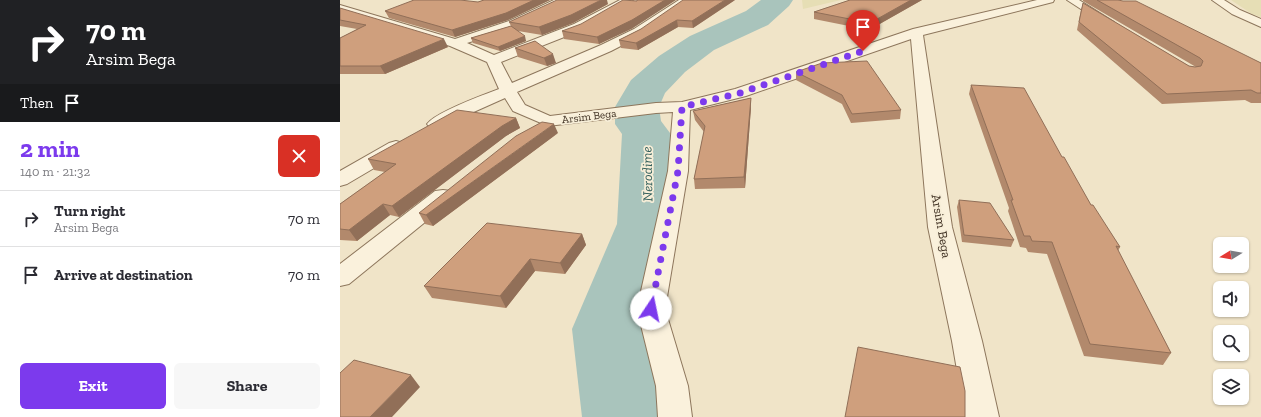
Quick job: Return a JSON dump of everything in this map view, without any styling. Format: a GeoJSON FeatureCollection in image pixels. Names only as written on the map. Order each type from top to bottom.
{"type":"FeatureCollection","features":[{"type":"Feature","properties":{"kind":"street"},"geometry":{"type":"LineString","coordinates":[[340,2],[346,0]]}},
{"type":"Feature","properties":{"kind":"street"},"geometry":{"type":"LineString","coordinates":[[455,43],[513,24],[562,0]]}},
{"type":"Feature","properties":{"kind":"street"},"geometry":{"type":"LineString","coordinates":[[340,8],[455,43],[493,60],[578,27],[628,0]]}},
{"type":"Feature","properties":{"kind":"street"},"geometry":{"type":"LineString","coordinates":[[340,180],[452,114],[606,48],[638,32],[686,0]]}},
{"type":"Feature","properties":{"kind":"street","name":"Arsim Bega"},"geometry":{"type":"LineString","coordinates":[[493,60],[508,91],[519,108],[548,121],[656,108],[682,107],[740,93],[917,32],[1049,0]]}},
{"type":"Feature","properties":{"kind":"street"},"geometry":{"type":"LineString","coordinates":[[1072,0],[1120,29]]}},
{"type":"Feature","properties":{"kind":"street"},"geometry":{"type":"LineString","coordinates":[[1217,0],[1236,12],[1261,23]]}},
{"type":"Feature","properties":{"kind":"street"},"geometry":{"type":"LineString","coordinates":[[373,18],[387,13]]}},
{"type":"Feature","properties":{"kind":"street","name":"Arsim Bega"},"geometry":{"type":"LineString","coordinates":[[917,32],[940,227],[967,342],[982,417]]}},
{"type":"Feature","properties":{"kind":"street"},"geometry":{"type":"LineString","coordinates":[[675,417],[672,386],[651,309],[678,171],[682,107]]}},
{"type":"Feature","properties":{"kind":"street"},"geometry":{"type":"LineString","coordinates":[[525,134],[548,121]]}},
{"type":"Feature","properties":{"kind":"street"},"geometry":{"type":"LineString","coordinates":[[340,277],[458,185]]}},
{"type":"Feature","properties":{"kind":"shaded area"},"geometry":{"type":"Polygon","coordinates":[[[802,0],[841,0],[803,9],[802,0]]]}},
{"type":"Feature","properties":{"kind":"shaded area"},"geometry":{"type":"Polygon","coordinates":[[[1231,0],[1261,0],[1261,17],[1252,14],[1231,0]]]}},
{"type":"Feature","properties":{"kind":"building"},"geometry":{"type":"Polygon","coordinates":[[[414,0],[460,0],[478,2],[484,0],[534,0],[506,13],[452,30],[385,11],[414,0]]]}},
{"type":"Feature","properties":{"kind":"building"},"geometry":{"type":"Polygon","coordinates":[[[557,0],[601,0],[571,15],[539,27],[509,22],[557,0]]]}},
{"type":"Feature","properties":{"kind":"building"},"geometry":{"type":"Polygon","coordinates":[[[623,0],[665,0],[632,20],[597,37],[562,31],[581,24],[623,0]]]}},
{"type":"Feature","properties":{"kind":"building"},"geometry":{"type":"Polygon","coordinates":[[[683,0],[725,0],[692,21],[677,20],[636,43],[619,40],[641,29],[683,0]]]}},
{"type":"Feature","properties":{"kind":"building"},"geometry":{"type":"Polygon","coordinates":[[[850,0],[911,0],[870,23],[814,12],[850,0]]]}},
{"type":"Feature","properties":{"kind":"building"},"geometry":{"type":"Polygon","coordinates":[[[1097,0],[1136,1],[1261,63],[1261,93],[1251,90],[1167,94],[1079,22],[1083,3],[1189,66],[1201,66],[1203,61],[1097,0]]]}},
{"type":"Feature","properties":{"kind":"building"},"geometry":{"type":"Polygon","coordinates":[[[340,8],[444,39],[380,66],[340,66],[340,38],[366,25],[340,20],[340,8]]]}},
{"type":"Feature","properties":{"kind":"building"},"geometry":{"type":"Polygon","coordinates":[[[511,26],[525,36],[498,47],[471,38],[511,26]]]}},
{"type":"Feature","properties":{"kind":"building"},"geometry":{"type":"Polygon","coordinates":[[[535,41],[553,54],[544,58],[515,48],[535,41]]]}},
{"type":"Feature","properties":{"kind":"building"},"geometry":{"type":"Polygon","coordinates":[[[867,61],[901,110],[852,114],[842,95],[796,72],[822,63],[867,61]]]}},
{"type":"Feature","properties":{"kind":"building"},"geometry":{"type":"Polygon","coordinates":[[[971,85],[1024,88],[1062,157],[1064,157],[1091,205],[1093,205],[1120,247],[1116,246],[1171,353],[1090,344],[1052,242],[1032,241],[1030,236],[1024,236],[1011,200],[1013,200],[971,85]]]}},
{"type":"Feature","properties":{"kind":"building"},"geometry":{"type":"Polygon","coordinates":[[[751,98],[744,177],[694,179],[705,126],[693,111],[751,98]]]}},
{"type":"Feature","properties":{"kind":"building"},"geometry":{"type":"Polygon","coordinates":[[[457,110],[516,118],[502,126],[392,206],[383,204],[349,230],[340,229],[340,204],[396,164],[368,159],[457,110]]]}},
{"type":"Feature","properties":{"kind":"building"},"geometry":{"type":"Polygon","coordinates":[[[542,122],[554,124],[426,215],[419,213],[516,136],[542,122]]]}},
{"type":"Feature","properties":{"kind":"building"},"geometry":{"type":"Polygon","coordinates":[[[959,200],[990,203],[1014,240],[964,235],[959,200]]]}},
{"type":"Feature","properties":{"kind":"building"},"geometry":{"type":"Polygon","coordinates":[[[487,223],[582,234],[560,263],[530,259],[500,296],[424,286],[487,223]]]}},
{"type":"Feature","properties":{"kind":"building"},"geometry":{"type":"Polygon","coordinates":[[[858,347],[960,367],[965,391],[965,417],[845,417],[858,347]]]}},
{"type":"Feature","properties":{"kind":"building"},"geometry":{"type":"Polygon","coordinates":[[[354,360],[411,375],[370,417],[340,417],[340,373],[354,360]]]}},
{"type":"Feature","properties":{"kind":"waterway","name":"Nerodime"},"geometry":{"type":"LineString","coordinates":[[627,417],[610,329],[648,224],[646,133],[638,124],[637,107],[646,89],[672,64],[702,43],[757,18],[779,0]]}},
{"type":"Feature","properties":{"kind":"route"},"geometry":{"type":"LineString","coordinates":[[651,309],[678,171],[682,107],[740,93],[863,51]]}}]}
